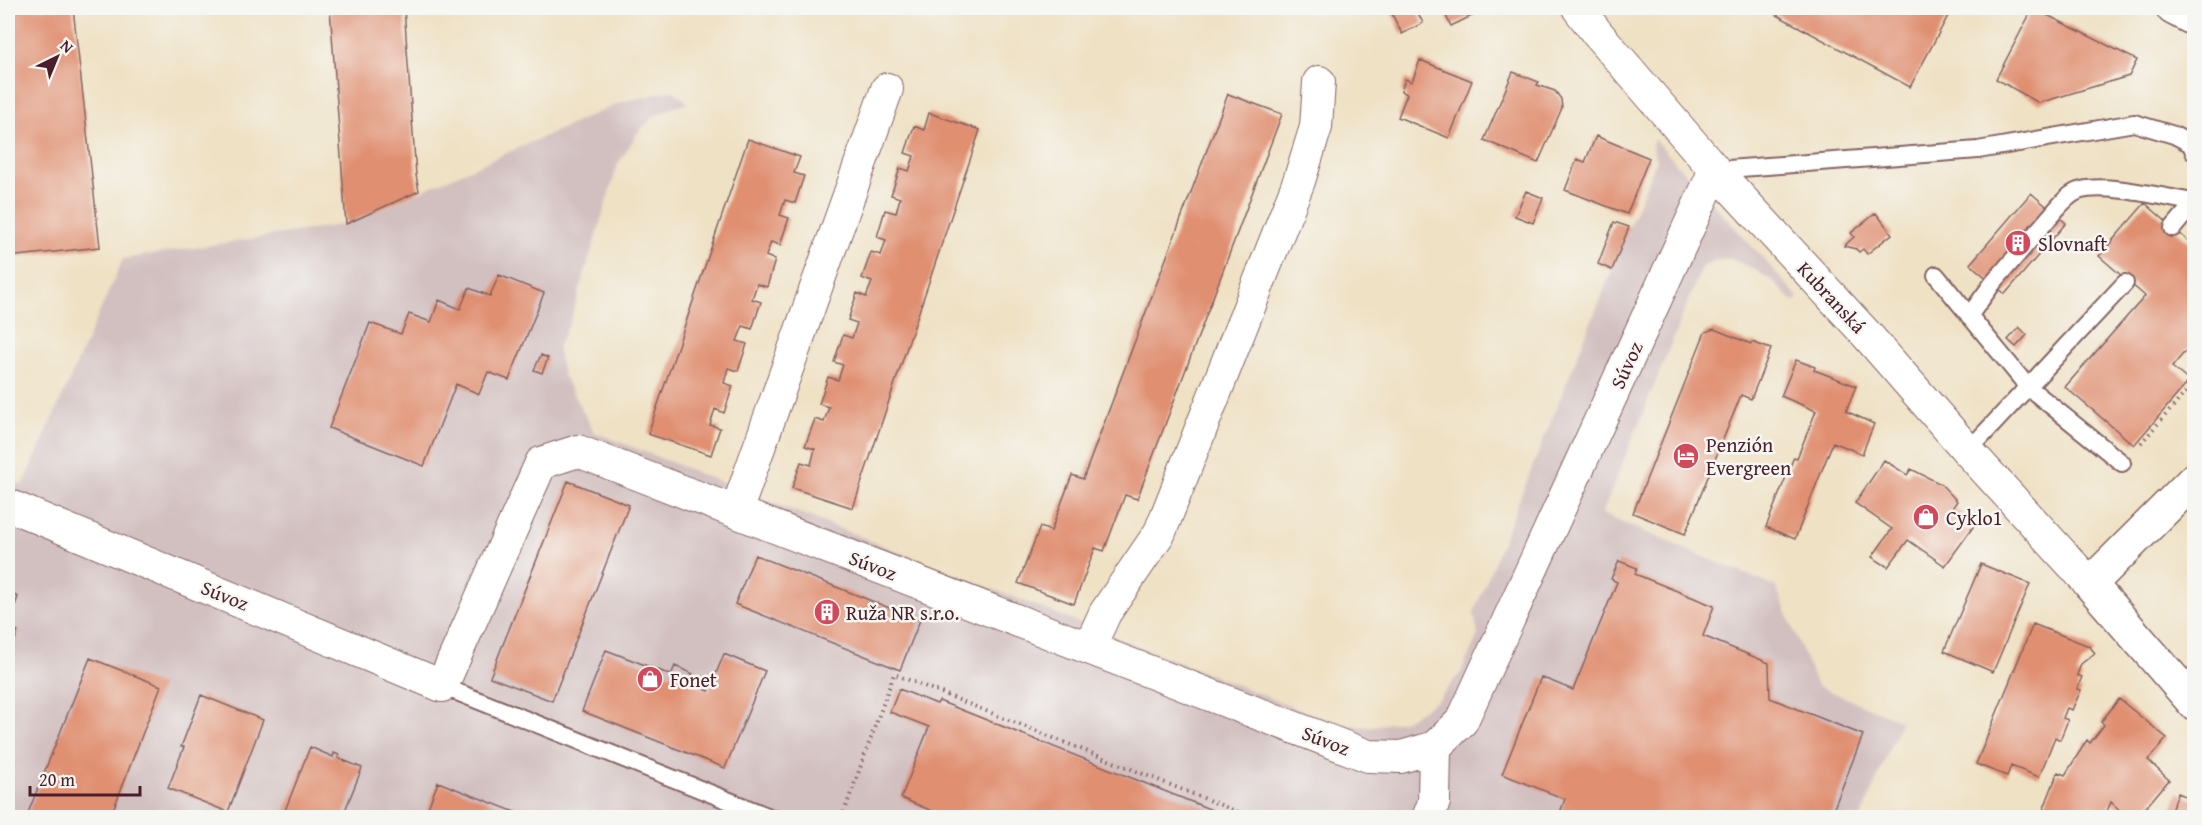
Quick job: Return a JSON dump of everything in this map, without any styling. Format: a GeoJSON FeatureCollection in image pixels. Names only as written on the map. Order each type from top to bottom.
{"type":"FeatureCollection","features":[{"type":"Feature","properties":{"kind":"street","name":"Kubranská"},"geometry":{"type":"LineString","coordinates":[[1578,8],[1715,170],[1867,335],[2194,703]]}},
{"type":"Feature","properties":{"kind":"street"},"geometry":{"type":"LineString","coordinates":[[2173,8],[2194,19]]}},
{"type":"Feature","properties":{"kind":"street"},"geometry":{"type":"LineString","coordinates":[[1089,648],[1105,613],[1160,532],[1299,181],[1316,128],[1319,82]]}},
{"type":"Feature","properties":{"kind":"street"},"geometry":{"type":"LineString","coordinates":[[736,512],[887,88]]}},
{"type":"Feature","properties":{"kind":"street","name":"Súvoz"},"geometry":{"type":"LineString","coordinates":[[8,505],[442,686],[541,463],[578,451],[1368,756],[1401,757],[1435,747],[1462,721],[1715,170]]}},
{"type":"Feature","properties":{"kind":"street"},"geometry":{"type":"LineString","coordinates":[[2090,584],[2194,480]]}},
{"type":"Feature","properties":{"kind":"street"},"geometry":{"type":"LineString","coordinates":[[1428,818],[1434,802],[1435,747]]}},
{"type":"Feature","properties":{"kind":"lane"},"geometry":{"type":"LineString","coordinates":[[1715,170],[1978,150],[2134,123],[2174,135],[2193,148]]}},
{"type":"Feature","properties":{"kind":"lane"},"geometry":{"type":"LineString","coordinates":[[1969,316],[1993,283],[2054,212],[2078,191],[2102,188],[2194,203]]}},
{"type":"Feature","properties":{"kind":"lane"},"geometry":{"type":"LineString","coordinates":[[2173,228],[2194,203]]}},
{"type":"Feature","properties":{"kind":"lane"},"geometry":{"type":"LineString","coordinates":[[1936,275],[2028,387],[2122,463]]}},
{"type":"Feature","properties":{"kind":"lane"},"geometry":{"type":"LineString","coordinates":[[1968,451],[2125,283]]}},
{"type":"Feature","properties":{"kind":"lane","name":"Súvoz"},"geometry":{"type":"LineString","coordinates":[[442,686],[772,818]]}},
{"type":"Feature","properties":{"kind":"path"},"geometry":{"type":"LineString","coordinates":[[2122,463],[2194,383]]}},
{"type":"Feature","properties":{"kind":"path"},"geometry":{"type":"LineString","coordinates":[[842,818],[894,674],[1253,818]]}},
{"type":"Feature","properties":{"kind":"shaded area"},"geometry":{"type":"Polygon","coordinates":[[[673,90],[688,103],[653,117],[639,131],[618,164],[569,325],[557,347],[563,375],[594,432],[1290,706],[1341,724],[1367,727],[1406,720],[1438,700],[1461,672],[1478,635],[1474,612],[1656,161],[1652,145],[1654,139],[1798,297],[1794,302],[1770,279],[1729,258],[1714,261],[1702,267],[1602,514],[1776,587],[1817,686],[1901,721],[1861,817],[8,818],[8,481],[23,485],[123,259],[346,224],[622,102],[673,90]]]}},
{"type":"Feature","properties":{"kind":"building"},"geometry":{"type":"Polygon","coordinates":[[[8,8],[73,8],[100,247],[8,257],[8,8]]]}},
{"type":"Feature","properties":{"kind":"building"},"geometry":{"type":"Polygon","coordinates":[[[330,8],[404,8],[419,191],[346,224],[330,8]]]}},
{"type":"Feature","properties":{"kind":"building"},"geometry":{"type":"Polygon","coordinates":[[[1389,8],[1415,8],[1423,23],[1402,34],[1389,8]]]}},
{"type":"Feature","properties":{"kind":"building"},"geometry":{"type":"Polygon","coordinates":[[[1442,8],[1488,8],[1451,26],[1442,8]]]}},
{"type":"Feature","properties":{"kind":"building"},"geometry":{"type":"Polygon","coordinates":[[[1764,8],[1941,8],[1950,12],[1910,87],[1764,8]]]}},
{"type":"Feature","properties":{"kind":"building"},"geometry":{"type":"Polygon","coordinates":[[[2033,8],[2137,60],[2129,76],[2039,103],[1996,79],[2033,8]]]}},
{"type":"Feature","properties":{"kind":"building"},"geometry":{"type":"Polygon","coordinates":[[[1420,60],[1472,81],[1449,138],[1398,117],[1407,94],[1401,91],[1405,79],[1412,82],[1420,60]]]}},
{"type":"Feature","properties":{"kind":"building"},"geometry":{"type":"Polygon","coordinates":[[[1513,72],[1539,82],[1537,85],[1555,91],[1561,99],[1562,108],[1538,163],[1484,140],[1513,72]]]}},
{"type":"Feature","properties":{"kind":"building"},"geometry":{"type":"Polygon","coordinates":[[[1228,94],[1282,114],[1137,499],[1125,495],[1104,551],[1095,548],[1074,604],[1018,583],[1040,527],[1051,531],[1072,475],[1083,479],[1228,94]]]}},
{"type":"Feature","properties":{"kind":"building"},"geometry":{"type":"Polygon","coordinates":[[[929,113],[980,130],[853,508],[792,488],[801,462],[811,465],[815,449],[805,446],[815,419],[824,422],[829,407],[819,404],[828,377],[838,380],[843,365],[834,362],[843,335],[852,338],[857,323],[848,320],[857,293],[866,297],[872,282],[862,278],[871,252],[881,255],[886,240],[877,237],[885,210],[896,213],[900,198],[891,195],[900,168],[909,171],[914,156],[905,153],[914,126],[924,130],[929,113]]]}},
{"type":"Feature","properties":{"kind":"building"},"geometry":{"type":"Polygon","coordinates":[[[1596,136],[1649,158],[1627,214],[1565,190],[1577,159],[1585,162],[1596,136]]]}},
{"type":"Feature","properties":{"kind":"building"},"geometry":{"type":"Polygon","coordinates":[[[748,139],[800,157],[794,173],[804,176],[795,203],[785,200],[780,215],[789,218],[780,245],[771,242],[766,256],[775,260],[767,287],[757,284],[752,299],[761,302],[752,329],[743,326],[737,341],[747,344],[738,371],[728,368],[724,383],[733,386],[724,413],[715,409],[710,425],[720,428],[711,455],[648,434],[748,139]]]}},
{"type":"Feature","properties":{"kind":"building"},"geometry":{"type":"Polygon","coordinates":[[[1526,191],[1543,198],[1533,223],[1515,216],[1526,191]]]}},
{"type":"Feature","properties":{"kind":"building","name":"Slovnaft"},"geometry":{"type":"Polygon","coordinates":[[[2031,193],[2066,223],[2005,294],[1970,264],[2031,193]]]}},
{"type":"Feature","properties":{"kind":"building"},"geometry":{"type":"Polygon","coordinates":[[[2145,203],[2194,246],[2194,341],[2172,367],[2189,381],[2134,445],[2065,387],[2145,296],[2099,256],[2145,203]]]}},
{"type":"Feature","properties":{"kind":"building"},"geometry":{"type":"Polygon","coordinates":[[[1876,213],[1892,234],[1867,254],[1863,249],[1859,252],[1844,246],[1854,237],[1851,233],[1876,213]]]}},
{"type":"Feature","properties":{"kind":"building"},"geometry":{"type":"Polygon","coordinates":[[[1614,222],[1629,227],[1612,270],[1598,264],[1614,222]]]}},
{"type":"Feature","properties":{"kind":"building"},"geometry":{"type":"Polygon","coordinates":[[[499,275],[544,293],[509,380],[488,372],[479,394],[456,384],[424,466],[329,428],[370,323],[401,334],[409,314],[431,322],[439,300],[460,309],[469,288],[490,296],[499,275]]]}},
{"type":"Feature","properties":{"kind":"building"},"geometry":{"type":"Polygon","coordinates":[[[2019,327],[2027,335],[2016,347],[2008,340],[2019,327]]]}},
{"type":"Feature","properties":{"kind":"building","name":"Penzión Evergreen"},"geometry":{"type":"Polygon","coordinates":[[[1714,329],[1751,344],[1752,342],[1771,349],[1751,399],[1741,395],[1685,534],[1633,513],[1705,332],[1714,329]]]}},
{"type":"Feature","properties":{"kind":"building"},"geometry":{"type":"Polygon","coordinates":[[[541,355],[548,358],[542,373],[534,370],[541,355]]]}},
{"type":"Feature","properties":{"kind":"building"},"geometry":{"type":"Polygon","coordinates":[[[1796,360],[1815,367],[1814,370],[1856,386],[1846,411],[1874,424],[1862,454],[1833,442],[1795,539],[1766,527],[1794,457],[1797,458],[1816,411],[1781,396],[1796,360]]]}},
{"type":"Feature","properties":{"kind":"building"},"geometry":{"type":"Polygon","coordinates":[[[1884,460],[1907,475],[1911,469],[1941,484],[1957,501],[1953,507],[1976,523],[1945,566],[1908,540],[1888,567],[1872,557],[1892,529],[1855,503],[1884,460]]]}},
{"type":"Feature","properties":{"kind":"building"},"geometry":{"type":"Polygon","coordinates":[[[568,481],[629,505],[552,701],[490,677],[568,481]]]}},
{"type":"Feature","properties":{"kind":"building","name":"Ruža NR s.r.o."},"geometry":{"type":"Polygon","coordinates":[[[755,555],[920,620],[900,670],[735,604],[755,555]]]}},
{"type":"Feature","properties":{"kind":"building"},"geometry":{"type":"Polygon","coordinates":[[[1619,561],[1637,568],[1635,574],[1714,606],[1703,636],[1769,663],[1770,698],[1863,735],[1830,818],[1558,818],[1565,799],[1502,774],[1541,677],[1573,690],[1617,582],[1611,579],[1619,561]]]}},
{"type":"Feature","properties":{"kind":"building"},"geometry":{"type":"Polygon","coordinates":[[[1981,564],[2030,584],[1993,672],[1944,651],[1981,564]]]}},
{"type":"Feature","properties":{"kind":"building"},"geometry":{"type":"Polygon","coordinates":[[[8,593],[18,597],[8,624],[8,593]]]}},
{"type":"Feature","properties":{"kind":"building"},"geometry":{"type":"Polygon","coordinates":[[[2033,624],[2089,646],[2095,653],[2081,664],[2077,675],[2082,677],[2077,689],[2081,690],[2072,710],[2067,708],[2063,718],[2068,720],[2060,740],[2055,737],[2039,777],[2011,766],[2007,776],[1976,764],[2033,624]]]}},
{"type":"Feature","properties":{"kind":"building"},"geometry":{"type":"Polygon","coordinates":[[[8,626],[18,631],[8,658],[8,626]]]}},
{"type":"Feature","properties":{"kind":"building"},"geometry":{"type":"Polygon","coordinates":[[[606,650],[671,675],[675,666],[693,674],[689,683],[709,691],[724,654],[765,671],[725,768],[582,711],[606,650]]]}},
{"type":"Feature","properties":{"kind":"building"},"geometry":{"type":"Polygon","coordinates":[[[90,658],[161,686],[110,818],[26,818],[90,658]]]}},
{"type":"Feature","properties":{"kind":"building"},"geometry":{"type":"Polygon","coordinates":[[[899,689],[937,704],[939,701],[1232,818],[949,818],[901,798],[929,727],[890,712],[899,689]]]}},
{"type":"Feature","properties":{"kind":"building"},"geometry":{"type":"Polygon","coordinates":[[[201,695],[263,720],[228,812],[168,788],[201,695]]]}},
{"type":"Feature","properties":{"kind":"building"},"geometry":{"type":"Polygon","coordinates":[[[2119,699],[2167,738],[2148,760],[2169,780],[2137,818],[2128,818],[2111,802],[2104,818],[2053,818],[2042,813],[2058,772],[2065,775],[2087,740],[2090,743],[2104,725],[2101,722],[2119,699]]]}},
{"type":"Feature","properties":{"kind":"building"},"geometry":{"type":"Polygon","coordinates":[[[310,747],[333,757],[334,753],[339,755],[338,758],[362,768],[342,818],[282,818],[310,747]]]}},
{"type":"Feature","properties":{"kind":"building"},"geometry":{"type":"Polygon","coordinates":[[[438,782],[528,817],[528,818],[424,818],[438,782]]]}},
{"type":"Feature","properties":{"kind":"building"},"geometry":{"type":"Polygon","coordinates":[[[2178,793],[2194,800],[2194,818],[2161,818],[2163,814],[2169,816],[2178,793]]]}},
{"type":"Feature","properties":{"kind":"place","name":"Slovnaft"},"geometry":{"type":"Point","coordinates":[2018,243]}},
{"type":"Feature","properties":{"kind":"place","name":"Penzión Evergreen"},"geometry":{"type":"Point","coordinates":[1686,456]}},
{"type":"Feature","properties":{"kind":"place","name":"Cyklo1"},"geometry":{"type":"Point","coordinates":[1926,517]}},
{"type":"Feature","properties":{"kind":"place","name":"Ruža NR s.r.o."},"geometry":{"type":"Point","coordinates":[827,612]}},
{"type":"Feature","properties":{"kind":"place","name":"Fonet"},"geometry":{"type":"Point","coordinates":[650,679]}}]}
